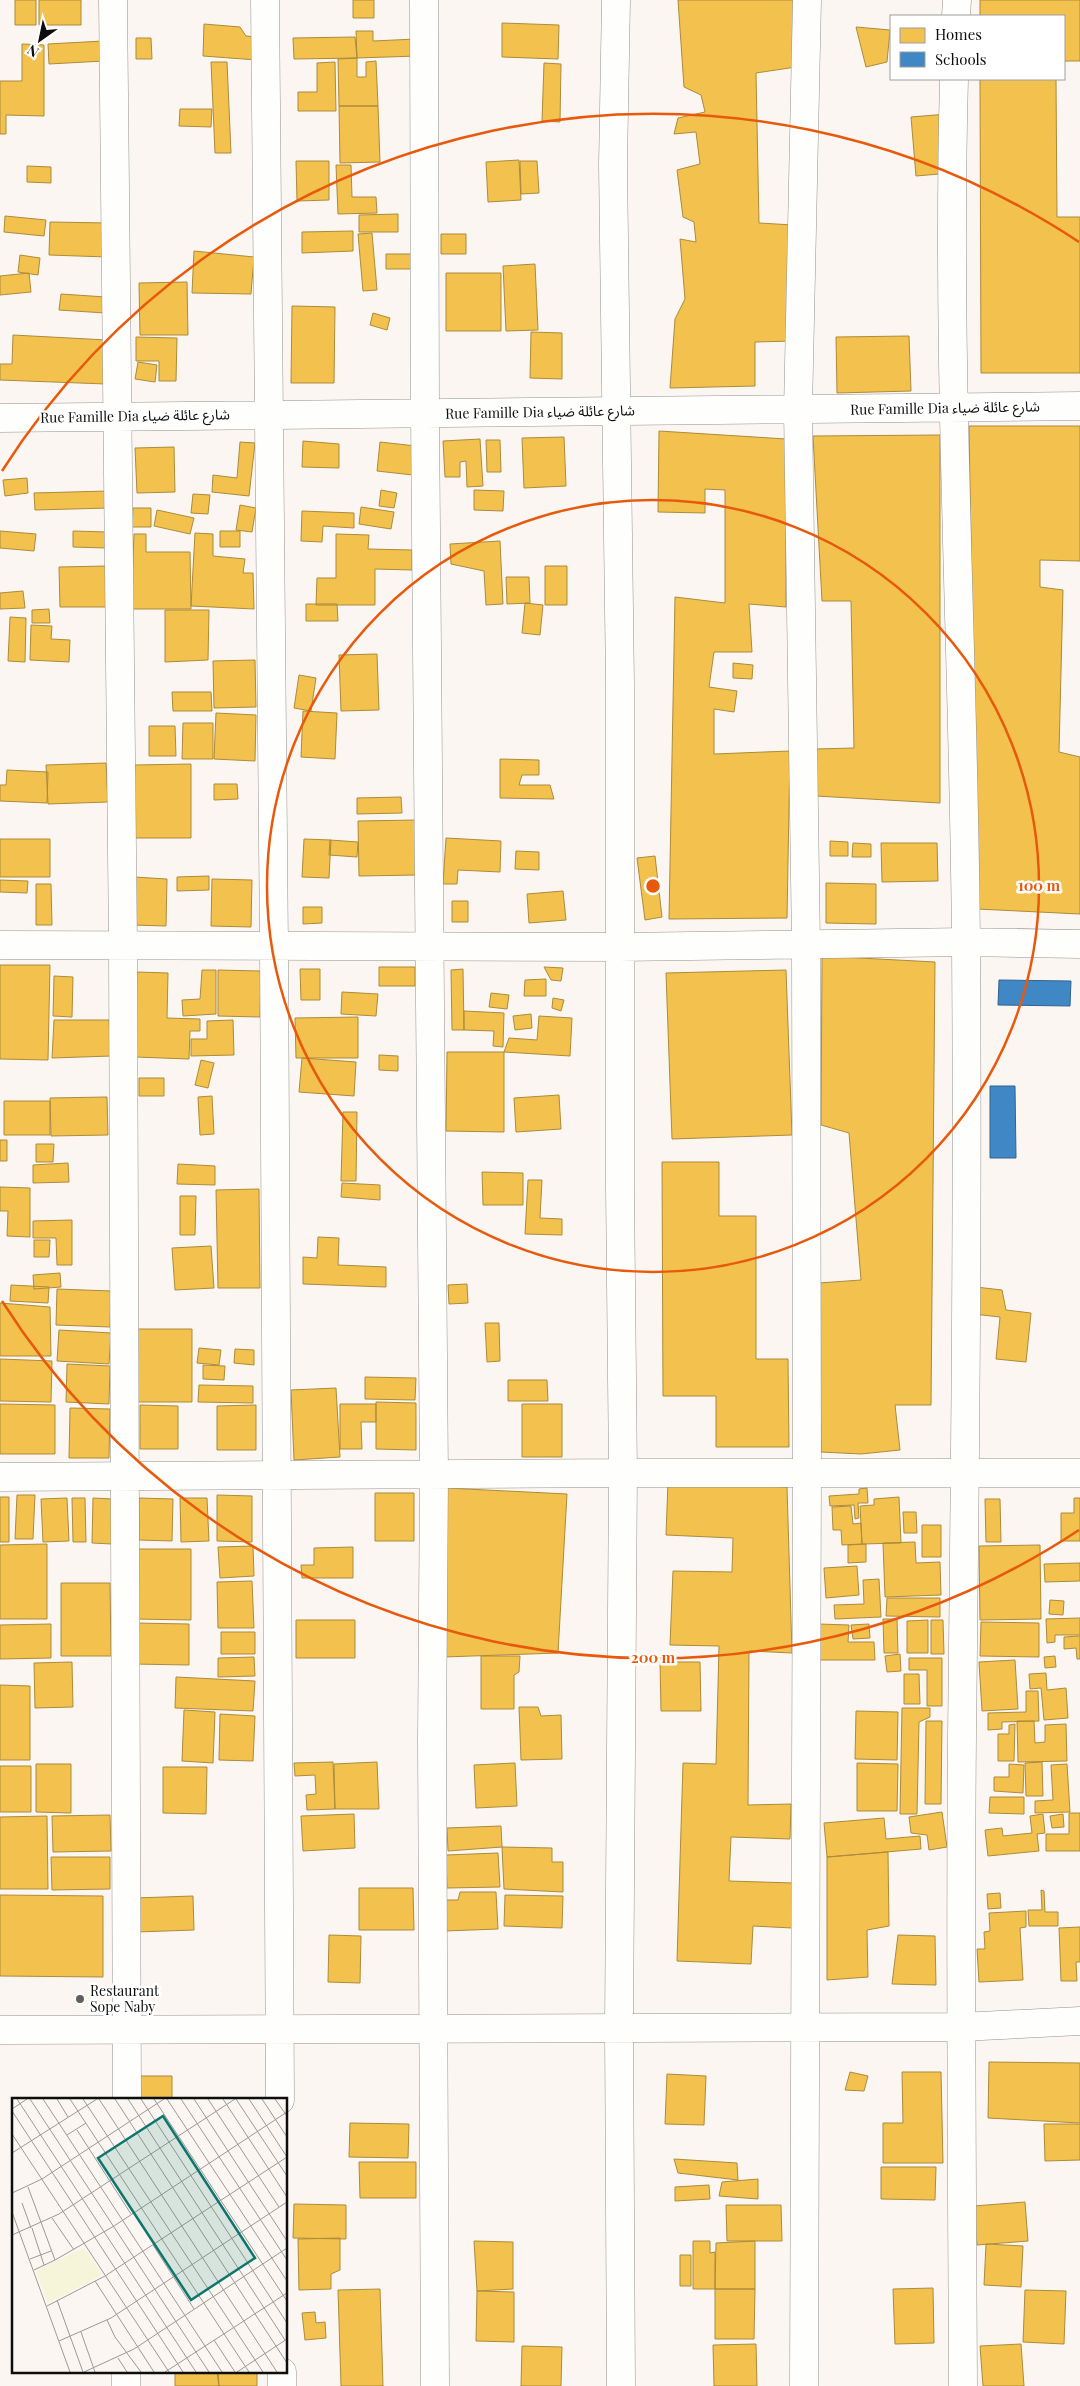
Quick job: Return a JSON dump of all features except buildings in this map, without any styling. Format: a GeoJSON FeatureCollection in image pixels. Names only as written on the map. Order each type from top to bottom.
{"type":"FeatureCollection","features":[{"type":"Feature","properties":{"kind":"street"},"geometry":{"type":"LineString","coordinates":[[113,0],[119,417],[123,946],[127,2098]]}},
{"type":"Feature","properties":{"kind":"street"},"geometry":{"type":"LineString","coordinates":[[265,0],[274,946],[275,1475],[280,2098]]}},
{"type":"Feature","properties":{"kind":"street"},"geometry":{"type":"LineString","coordinates":[[424,0],[425,413],[434,1474],[432,1739],[435,2386]]}},
{"type":"Feature","properties":{"kind":"street"},"geometry":{"type":"LineString","coordinates":[[616,0],[613,165],[620,684],[619,947],[623,1473],[619,2028],[621,2386]]}},
{"type":"Feature","properties":{"kind":"street"},"geometry":{"type":"LineString","coordinates":[[804,2386],[807,1474],[806,944],[798,410],[806,0]]}},
{"type":"Feature","properties":{"kind":"street"},"geometry":{"type":"LineString","coordinates":[[956,0],[956,15]]}},
{"type":"Feature","properties":{"kind":"street"},"geometry":{"type":"LineString","coordinates":[[954,80],[951,173],[952,407],[966,942],[961,2027],[963,2386]]}},
{"type":"Feature","properties":{"kind":"street","name":"Rue Famille Dia شارع عائلة ضياء"},"geometry":{"type":"LineString","coordinates":[[0,418],[1080,406]]}},
{"type":"Feature","properties":{"kind":"street"},"geometry":{"type":"LineString","coordinates":[[0,945],[619,947],[966,942],[1080,944]]}},
{"type":"Feature","properties":{"kind":"street"},"geometry":{"type":"LineString","coordinates":[[0,1476],[1080,1473]]}},
{"type":"Feature","properties":{"kind":"street"},"geometry":{"type":"LineString","coordinates":[[0,2030],[961,2027],[1080,2021]]}},
{"type":"Feature","properties":{"kind":"place","name":"Restaurant Sope Naby"},"geometry":{"type":"Point","coordinates":[80,1999]}}]}
